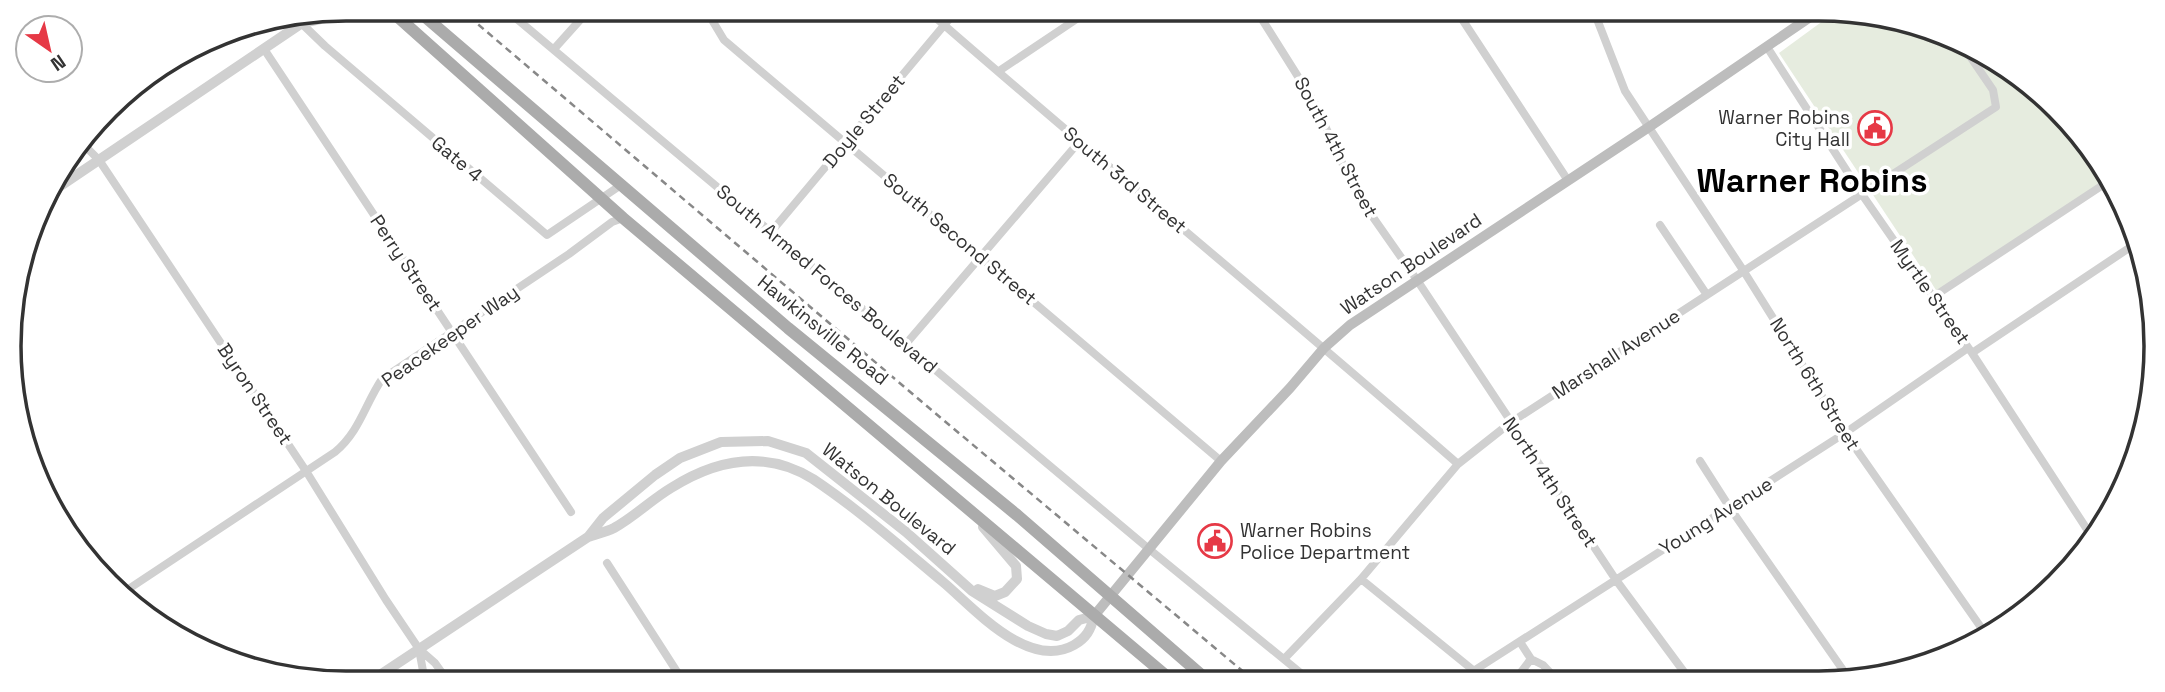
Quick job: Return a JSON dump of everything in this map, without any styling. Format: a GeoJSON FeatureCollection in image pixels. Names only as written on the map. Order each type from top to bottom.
{"type":"FeatureCollection","features":[{"type":"Feature","properties":{"kind":"main road"},"geometry":{"type":"LineString","coordinates":[[402,21],[623,218],[1160,671]]}},
{"type":"Feature","properties":{"kind":"main road","name":"Hawkinsville Road"},"geometry":{"type":"LineString","coordinates":[[430,21],[788,328],[987,490],[1197,671]]}},
{"type":"Feature","properties":{"kind":"main road","name":"Watson Boulevard"},"geometry":{"type":"LineString","coordinates":[[1094,616],[1221,461],[1324,348],[1350,325],[1650,127],[1804,21]]}},
{"type":"Feature","properties":{"kind":"street","name":"South Armed Forces Boulevard"},"geometry":{"type":"LineString","coordinates":[[520,21],[1149,549],[1299,671]]}},
{"type":"Feature","properties":{"kind":"street"},"geometry":{"type":"LineString","coordinates":[[554,49],[579,21]]}},
{"type":"Feature","properties":{"kind":"street","name":"South Second Street"},"geometry":{"type":"LineString","coordinates":[[713,21],[724,40],[1221,461]]}},
{"type":"Feature","properties":{"kind":"street","name":"South 3rd Street"},"geometry":{"type":"LineString","coordinates":[[939,21],[1458,464]]}},
{"type":"Feature","properties":{"kind":"street","name":"Doyle Street"},"geometry":{"type":"LineString","coordinates":[[771,232],[947,21]]}},
{"type":"Feature","properties":{"kind":"street"},"geometry":{"type":"LineString","coordinates":[[999,71],[1074,21]]}},
{"type":"Feature","properties":{"kind":"street","name":"South 4th Street"},"geometry":{"type":"LineString","coordinates":[[1263,21],[1314,102],[1356,193],[1417,280]]}},
{"type":"Feature","properties":{"kind":"street"},"geometry":{"type":"LineString","coordinates":[[1463,21],[1567,180]]}},
{"type":"Feature","properties":{"kind":"street","name":"North 6th Street"},"geometry":{"type":"LineString","coordinates":[[1598,21],[1621,84],[1743,270],[1845,433],[1981,627]]}},
{"type":"Feature","properties":{"kind":"street","name":"Gate 4"},"geometry":{"type":"LineString","coordinates":[[302,24],[547,235],[621,185]]}},
{"type":"Feature","properties":{"kind":"street"},"geometry":{"type":"LineString","coordinates":[[65,183],[264,49],[293,26]]}},
{"type":"Feature","properties":{"kind":"street","name":"Myrtle Street"},"geometry":{"type":"LineString","coordinates":[[1767,47],[1861,193],[1970,351],[2087,530]]}},
{"type":"Feature","properties":{"kind":"street","name":"Perry Street"},"geometry":{"type":"LineString","coordinates":[[264,49],[571,512]]}},
{"type":"Feature","properties":{"kind":"street","name":"Marshall Avenue"},"geometry":{"type":"LineString","coordinates":[[1284,658],[1360,579],[1458,464],[1510,423],[1996,107],[1993,90],[1973,60]]}},
{"type":"Feature","properties":{"kind":"street"},"geometry":{"type":"LineString","coordinates":[[905,345],[1079,142]]}},
{"type":"Feature","properties":{"kind":"street","name":"Byron Street"},"geometry":{"type":"LineString","coordinates":[[87,149],[100,160],[306,471],[419,649],[441,671]]}},
{"type":"Feature","properties":{"kind":"street"},"geometry":{"type":"LineString","coordinates":[[1933,297],[2101,186]]}},
{"type":"Feature","properties":{"kind":"street","name":"Peacekeeper Way"},"geometry":{"type":"LineString","coordinates":[[130,588],[348,441],[363,417],[372,394],[383,379],[612,222],[623,218]]}},
{"type":"Feature","properties":{"kind":"street"},"geometry":{"type":"LineString","coordinates":[[1660,225],[1707,295]]}},
{"type":"Feature","properties":{"kind":"street","name":"Young Avenue"},"geometry":{"type":"LineString","coordinates":[[1475,671],[2129,248]]}},
{"type":"Feature","properties":{"kind":"street","name":"North 4th Street"},"geometry":{"type":"LineString","coordinates":[[1417,280],[1616,580],[1683,671]]}},
{"type":"Feature","properties":{"kind":"street","name":"Watson Boulevard"},"geometry":{"type":"LineString","coordinates":[[386,671],[588,537],[612,529],[672,487],[729,463],[753,460],[775,462],[795,468],[834,493],[979,615],[998,630],[1029,647],[1051,650],[1068,648],[1091,631],[1094,616],[1079,620],[1068,631],[1057,636],[1046,634],[998,609],[972,591],[906,532],[806,453],[768,441],[721,442],[680,458],[603,518],[588,537]]}},
{"type":"Feature","properties":{"kind":"street"},"geometry":{"type":"LineString","coordinates":[[1700,461],[1843,670]]}},
{"type":"Feature","properties":{"kind":"street"},"geometry":{"type":"LineString","coordinates":[[951,572],[995,596],[1005,592],[1017,579],[1016,566],[957,501]]}},
{"type":"Feature","properties":{"kind":"street"},"geometry":{"type":"LineString","coordinates":[[607,563],[676,671]]}},
{"type":"Feature","properties":{"kind":"street"},"geometry":{"type":"LineString","coordinates":[[1360,579],[1475,671]]}},
{"type":"Feature","properties":{"kind":"street"},"geometry":{"type":"LineString","coordinates":[[1520,642],[1531,659],[1549,671]]}},
{"type":"Feature","properties":{"kind":"street","name":"Byron Street"},"geometry":{"type":"LineString","coordinates":[[419,649],[423,671]]}},
{"type":"Feature","properties":{"kind":"street"},"geometry":{"type":"LineString","coordinates":[[1522,671],[1531,659]]}},
{"type":"Feature","properties":{"kind":"shaded area"},"geometry":{"type":"Polygon","coordinates":[[[1823,21],[1882,27],[1943,46],[2000,76],[2049,116],[2077,148],[2100,184],[1938,293],[1779,53],[1823,21]]]}},
{"type":"Feature","properties":{"kind":"railway"},"geometry":{"type":"LineString","coordinates":[[474,21],[1242,671]]}},
{"type":"Feature","properties":{"kind":"place","name":"Warner Robins City Hall"},"geometry":{"type":"Point","coordinates":[1875,128]}},
{"type":"Feature","properties":{"kind":"place","name":"Warner Robins Police Department"},"geometry":{"type":"Point","coordinates":[1215,541]}},
{"type":"Feature","properties":{"kind":"district","name":"Warner Robins"},"geometry":{"type":"Point","coordinates":[1812,181]}}]}
